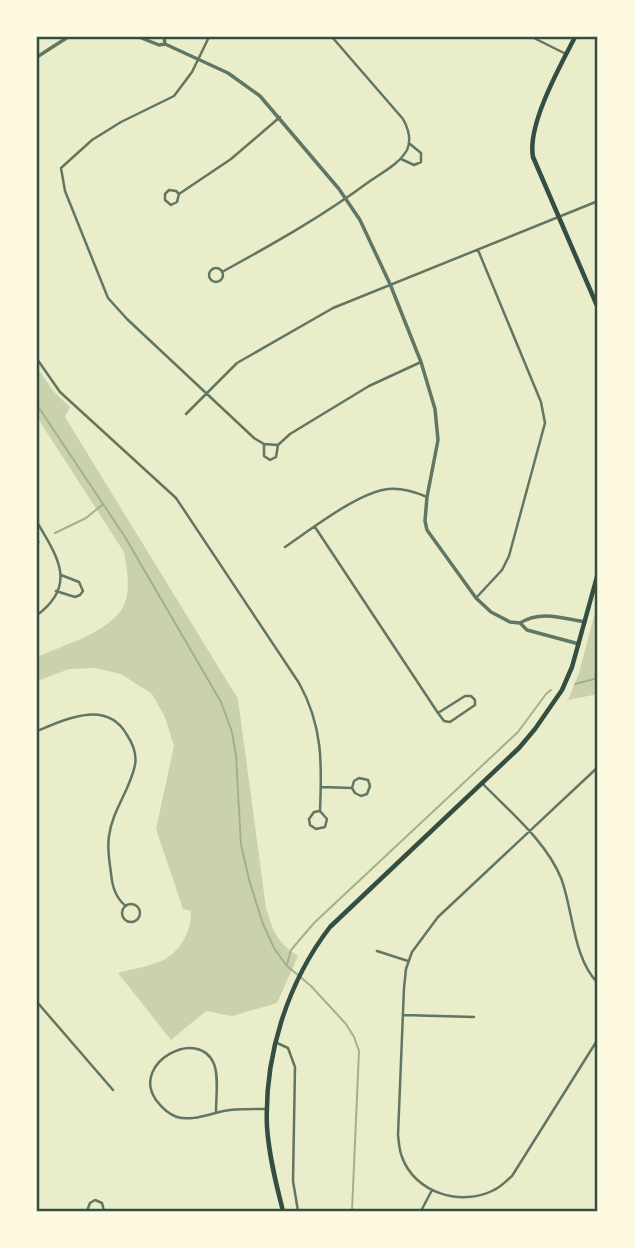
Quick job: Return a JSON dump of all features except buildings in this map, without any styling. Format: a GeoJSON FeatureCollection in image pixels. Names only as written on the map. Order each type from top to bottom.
{"type":"FeatureCollection","features":[{"type":"Feature","properties":{"kind":"main road"},"geometry":{"type":"LineString","coordinates":[[575,37],[537,120],[531,145],[533,157],[598,308]]}},
{"type":"Feature","properties":{"kind":"main road"},"geometry":{"type":"LineString","coordinates":[[283,1211],[270,1158],[267,1109],[275,1042],[293,991],[330,927],[519,748],[552,707],[562,690],[579,644],[598,573]]}},
{"type":"Feature","properties":{"kind":"street"},"geometry":{"type":"LineString","coordinates":[[37,57],[68,37]]}},
{"type":"Feature","properties":{"kind":"street"},"geometry":{"type":"LineString","coordinates":[[139,37],[159,45],[165,44],[228,73],[260,96],[346,199],[390,284],[421,362],[435,409],[438,440],[427,497],[427,530],[477,598],[500,618],[520,623],[527,630],[579,644]]}},
{"type":"Feature","properties":{"kind":"street"},"geometry":{"type":"LineString","coordinates":[[164,37],[165,44]]}},
{"type":"Feature","properties":{"kind":"street"},"geometry":{"type":"LineString","coordinates":[[209,37],[174,96],[121,122],[92,140],[64,163],[61,173],[65,191],[108,298],[254,438],[271,446],[278,445],[299,428],[369,386],[421,362]]}},
{"type":"Feature","properties":{"kind":"street"},"geometry":{"type":"LineString","coordinates":[[222,272],[297,231],[346,199],[401,159],[409,144],[409,132],[402,119],[332,37]]}},
{"type":"Feature","properties":{"kind":"street"},"geometry":{"type":"LineString","coordinates":[[532,37],[566,54]]}},
{"type":"Feature","properties":{"kind":"street"},"geometry":{"type":"LineString","coordinates":[[179,194],[231,159],[280,117]]}},
{"type":"Feature","properties":{"kind":"street"},"geometry":{"type":"LineString","coordinates":[[401,159],[414,165],[422,160],[421,153],[409,144]]}},
{"type":"Feature","properties":{"kind":"street"},"geometry":{"type":"LineString","coordinates":[[169,190],[179,194],[179,200],[175,204],[168,204],[165,200],[165,194],[169,190]]}},
{"type":"Feature","properties":{"kind":"street"},"geometry":{"type":"LineString","coordinates":[[186,414],[247,356],[345,302],[560,219],[598,201]]}},
{"type":"Feature","properties":{"kind":"street"},"geometry":{"type":"LineString","coordinates":[[477,598],[502,570],[509,556],[544,423],[541,402],[478,250]]}},
{"type":"Feature","properties":{"kind":"street"},"geometry":{"type":"LineString","coordinates":[[37,359],[60,392],[176,498],[299,683],[310,704],[319,738],[320,811]]}},
{"type":"Feature","properties":{"kind":"street"},"geometry":{"type":"LineString","coordinates":[[264,444],[264,456],[270,460],[276,457],[278,445]]}},
{"type":"Feature","properties":{"kind":"street"},"geometry":{"type":"LineString","coordinates":[[285,547],[366,495],[397,489],[427,497]]}},
{"type":"Feature","properties":{"kind":"street"},"geometry":{"type":"LineString","coordinates":[[37,522],[60,562],[61,575],[48,605],[37,615]]}},
{"type":"Feature","properties":{"kind":"street"},"geometry":{"type":"LineString","coordinates":[[315,527],[438,713],[444,721],[450,722],[474,707],[475,700],[471,696],[465,696],[438,713]]}},
{"type":"Feature","properties":{"kind":"street"},"geometry":{"type":"LineString","coordinates":[[56,591],[75,597],[83,591],[79,582],[61,575]]}},
{"type":"Feature","properties":{"kind":"street"},"geometry":{"type":"LineString","coordinates":[[520,623],[530,616],[538,615],[585,622]]}},
{"type":"Feature","properties":{"kind":"street"},"geometry":{"type":"LineString","coordinates":[[37,732],[55,723],[95,713],[118,723],[134,747],[135,765],[109,834],[108,855],[116,895],[125,906]]}},
{"type":"Feature","properties":{"kind":"street"},"geometry":{"type":"LineString","coordinates":[[598,767],[438,917],[418,940],[408,961],[402,1015],[398,1135],[400,1151],[412,1172],[432,1190],[452,1197],[492,1191],[512,1176],[598,1039]]}},
{"type":"Feature","properties":{"kind":"street"},"geometry":{"type":"LineString","coordinates":[[359,778],[368,780],[370,786],[369,792],[361,796],[352,788],[354,781],[359,778]]}},
{"type":"Feature","properties":{"kind":"street"},"geometry":{"type":"LineString","coordinates":[[482,783],[529,832],[550,859],[561,879],[584,960],[598,983]]}},
{"type":"Feature","properties":{"kind":"street"},"geometry":{"type":"LineString","coordinates":[[321,787],[352,788]]}},
{"type":"Feature","properties":{"kind":"street"},"geometry":{"type":"LineString","coordinates":[[320,811],[326,816],[327,822],[316,830],[310,825],[309,819],[314,812],[320,811]]}},
{"type":"Feature","properties":{"kind":"street"},"geometry":{"type":"LineString","coordinates":[[131,904],[139,908],[138,919],[129,922],[124,919],[122,914],[125,906],[131,904]]}},
{"type":"Feature","properties":{"kind":"street"},"geometry":{"type":"LineString","coordinates":[[377,951],[408,961]]}},
{"type":"Feature","properties":{"kind":"street"},"geometry":{"type":"LineString","coordinates":[[37,1002],[113,1090]]}},
{"type":"Feature","properties":{"kind":"street"},"geometry":{"type":"LineString","coordinates":[[402,1015],[474,1017]]}},
{"type":"Feature","properties":{"kind":"street"},"geometry":{"type":"LineString","coordinates":[[275,1042],[288,1048],[295,1067],[293,1181],[298,1211]]}},
{"type":"Feature","properties":{"kind":"street"},"geometry":{"type":"LineString","coordinates":[[216,1112],[214,1063],[206,1053],[194,1048],[174,1051],[159,1062],[153,1072],[151,1088],[154,1097],[168,1113],[186,1119],[216,1112],[267,1109]]}},
{"type":"Feature","properties":{"kind":"street"},"geometry":{"type":"LineString","coordinates":[[421,1211],[432,1190]]}},
{"type":"Feature","properties":{"kind":"street"},"geometry":{"type":"LineString","coordinates":[[87,1211],[90,1203],[95,1200],[102,1203],[104,1211]]}},
{"type":"Feature","properties":{"kind":"green space"},"geometry":{"type":"Polygon","coordinates":[[[37,367],[53,391],[70,407],[65,417],[238,699],[266,908],[277,936],[298,956],[277,1003],[232,1016],[206,1011],[171,1040],[118,973],[151,965],[168,957],[179,947],[191,918],[191,911],[183,909],[156,829],[174,746],[165,717],[152,694],[121,674],[95,668],[69,669],[37,681],[37,657],[85,637],[109,623],[124,605],[128,586],[124,552],[37,417],[37,367]]]}},
{"type":"Feature","properties":{"kind":"green space"},"geometry":{"type":"Polygon","coordinates":[[[598,601],[598,694],[568,700],[579,673],[598,601]]]}},
{"type":"Feature","properties":{"kind":"waterway"},"geometry":{"type":"LineString","coordinates":[[37,405],[125,537],[221,702],[232,732],[236,756],[241,845],[263,924],[274,948],[286,965],[311,986],[346,1024],[354,1037],[359,1051],[352,1211]]}},
{"type":"Feature","properties":{"kind":"waterway"},"geometry":{"type":"LineString","coordinates":[[55,533],[86,518],[102,505]]}},
{"type":"Feature","properties":{"kind":"waterway"},"geometry":{"type":"LineString","coordinates":[[575,684],[598,678]]}},
{"type":"Feature","properties":{"kind":"waterway"},"geometry":{"type":"LineString","coordinates":[[287,964],[291,950],[314,923],[518,732],[551,690]]}}]}
